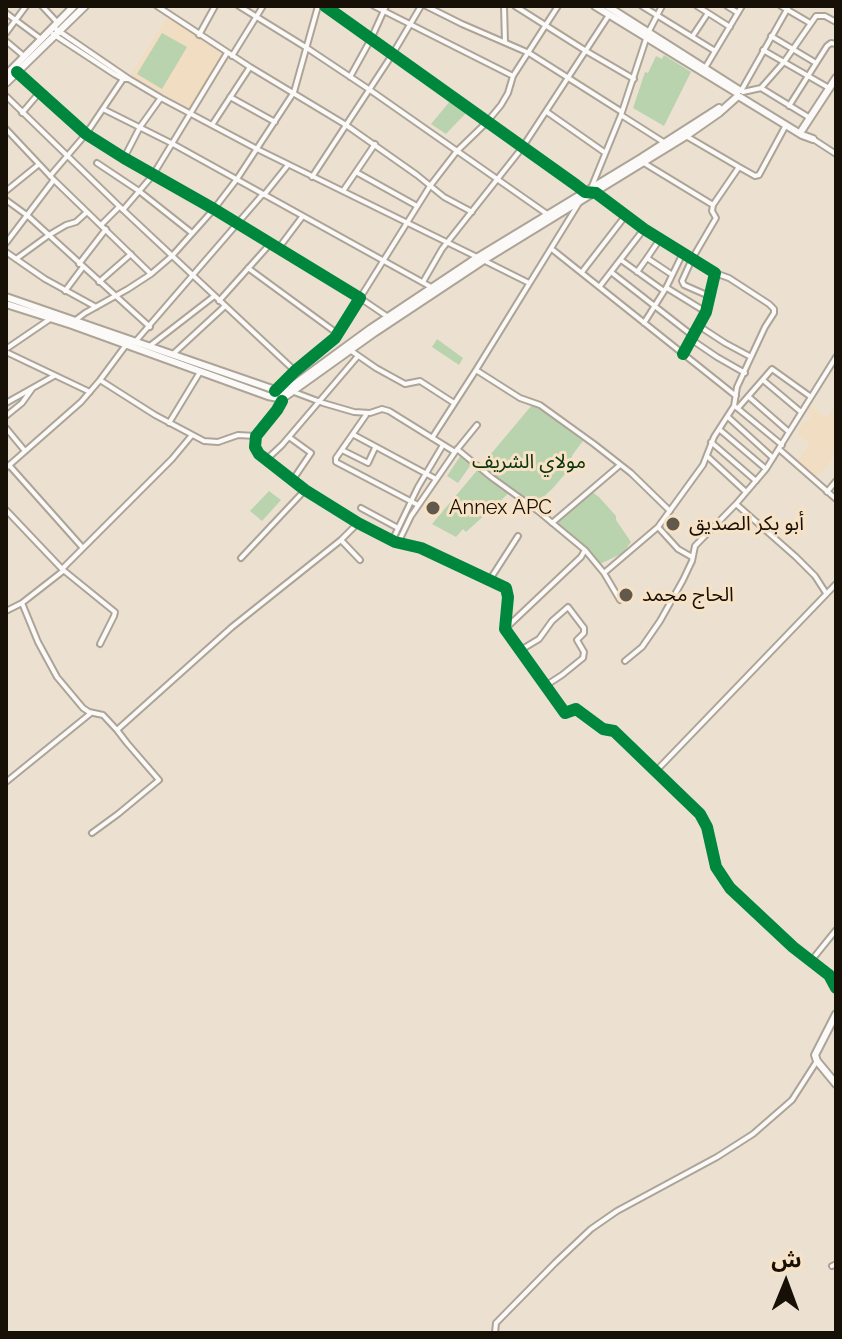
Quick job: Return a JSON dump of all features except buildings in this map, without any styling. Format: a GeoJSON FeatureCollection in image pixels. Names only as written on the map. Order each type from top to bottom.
{"type":"FeatureCollection","features":[{"type":"Feature","properties":{"kind":"street"},"geometry":{"type":"LineString","coordinates":[[6,33],[26,6]]}},
{"type":"Feature","properties":{"kind":"street"},"geometry":{"type":"LineString","coordinates":[[42,6],[55,29],[95,58],[161,98],[288,165],[529,283]]}},
{"type":"Feature","properties":{"kind":"street"},"geometry":{"type":"LineString","coordinates":[[6,83],[74,6]]}},
{"type":"Feature","properties":{"kind":"street"},"geometry":{"type":"LineString","coordinates":[[6,75],[41,39],[85,6]]}},
{"type":"Feature","properties":{"kind":"street"},"geometry":{"type":"LineString","coordinates":[[157,6],[346,125],[444,197],[472,212]]}},
{"type":"Feature","properties":{"kind":"street"},"geometry":{"type":"LineString","coordinates":[[199,35],[215,6]]}},
{"type":"Feature","properties":{"kind":"street"},"geometry":{"type":"LineString","coordinates":[[239,6],[370,90],[550,216]]}},
{"type":"Feature","properties":{"kind":"street"},"geometry":{"type":"LineString","coordinates":[[65,291],[103,227],[153,175],[263,6]]}},
{"type":"Feature","properties":{"kind":"street"},"geometry":{"type":"LineString","coordinates":[[6,304],[50,319],[73,322],[151,274],[172,256],[237,179],[294,92],[318,6]]}},
{"type":"Feature","properties":{"kind":"street"},"geometry":{"type":"LineString","coordinates":[[325,6],[522,148],[644,229],[715,273],[729,278],[774,309],[737,387],[736,407],[836,499]]}},
{"type":"Feature","properties":{"kind":"street"},"geometry":{"type":"LineString","coordinates":[[374,6],[385,8],[411,25],[513,76]]}},
{"type":"Feature","properties":{"kind":"street"},"geometry":{"type":"LineString","coordinates":[[312,177],[424,6],[529,53],[665,143]]}},
{"type":"Feature","properties":{"kind":"street"},"geometry":{"type":"LineString","coordinates":[[438,12],[442,6]]}},
{"type":"Feature","properties":{"kind":"street"},"geometry":{"type":"LineString","coordinates":[[504,6],[505,42]]}},
{"type":"Feature","properties":{"kind":"street"},"geometry":{"type":"LineString","coordinates":[[515,6],[634,79]]}},
{"type":"Feature","properties":{"kind":"street"},"geometry":{"type":"LineString","coordinates":[[558,6],[513,76],[504,101],[457,151],[430,186],[338,334],[295,371],[277,410],[256,436],[255,447],[292,481],[358,523],[395,542],[421,548],[504,587],[507,591],[505,629],[565,713],[576,709],[603,729],[614,731],[656,771],[704,820],[716,867],[730,888],[829,975],[836,988]]}},
{"type":"Feature","properties":{"kind":"street"},"geometry":{"type":"LineString","coordinates":[[595,6],[615,11]]}},
{"type":"Feature","properties":{"kind":"street"},"geometry":{"type":"LineString","coordinates":[[607,6],[647,35],[836,154]]}},
{"type":"Feature","properties":{"kind":"street"},"geometry":{"type":"LineString","coordinates":[[642,6],[715,51]]}},
{"type":"Feature","properties":{"kind":"street"},"geometry":{"type":"LineString","coordinates":[[591,191],[622,114],[647,35],[662,6]]}},
{"type":"Feature","properties":{"kind":"street"},"geometry":{"type":"LineString","coordinates":[[697,6],[730,27]]}},
{"type":"Feature","properties":{"kind":"street"},"geometry":{"type":"LineString","coordinates":[[727,6],[738,13]]}},
{"type":"Feature","properties":{"kind":"street"},"geometry":{"type":"LineString","coordinates":[[705,68],[742,6]]}},
{"type":"Feature","properties":{"kind":"street"},"geometry":{"type":"LineString","coordinates":[[781,6],[810,24]]}},
{"type":"Feature","properties":{"kind":"street"},"geometry":{"type":"LineString","coordinates":[[350,77],[385,8]]}},
{"type":"Feature","properties":{"kind":"street"},"geometry":{"type":"LineString","coordinates":[[550,216],[644,163],[719,113],[740,93],[788,8]]}},
{"type":"Feature","properties":{"kind":"street"},"geometry":{"type":"LineString","coordinates":[[423,282],[442,249],[522,148],[615,11]]}},
{"type":"Feature","properties":{"kind":"street"},"geometry":{"type":"LineString","coordinates":[[6,13],[41,39]]}},
{"type":"Feature","properties":{"kind":"street"},"geometry":{"type":"LineString","coordinates":[[692,37],[708,13]]}},
{"type":"Feature","properties":{"kind":"street"},"geometry":{"type":"LineString","coordinates":[[647,35],[705,68],[740,93],[761,88],[819,15],[836,22]]}},
{"type":"Feature","properties":{"kind":"street"},"geometry":{"type":"LineString","coordinates":[[771,36],[816,63]]}},
{"type":"Feature","properties":{"kind":"street"},"geometry":{"type":"LineString","coordinates":[[6,41],[25,57]]}},
{"type":"Feature","properties":{"kind":"street"},"geometry":{"type":"LineString","coordinates":[[789,106],[829,44],[836,44]]}},
{"type":"Feature","properties":{"kind":"street"},"geometry":{"type":"LineString","coordinates":[[763,50],[829,88]]}},
{"type":"Feature","properties":{"kind":"street"},"geometry":{"type":"LineString","coordinates":[[212,125],[250,67]]}},
{"type":"Feature","properties":{"kind":"street"},"geometry":{"type":"LineString","coordinates":[[17,72],[86,134],[388,317]]}},
{"type":"Feature","properties":{"kind":"street"},"geometry":{"type":"LineString","coordinates":[[6,243],[126,78]]}},
{"type":"Feature","properties":{"kind":"street"},"geometry":{"type":"LineString","coordinates":[[802,130],[836,78]]}},
{"type":"Feature","properties":{"kind":"street"},"geometry":{"type":"LineString","coordinates":[[761,88],[810,118]]}},
{"type":"Feature","properties":{"kind":"street"},"geometry":{"type":"LineString","coordinates":[[22,113],[39,93]]}},
{"type":"Feature","properties":{"kind":"street"},"geometry":{"type":"LineString","coordinates":[[6,96],[295,371]]}},
{"type":"Feature","properties":{"kind":"street"},"geometry":{"type":"LineString","coordinates":[[230,97],[275,122]]}},
{"type":"Feature","properties":{"kind":"street"},"geometry":{"type":"LineString","coordinates":[[124,158],[140,127],[161,98]]}},
{"type":"Feature","properties":{"kind":"street"},"geometry":{"type":"LineString","coordinates":[[282,394],[350,350],[388,317],[724,107]]}},
{"type":"Feature","properties":{"kind":"street"},"geometry":{"type":"LineString","coordinates":[[103,109],[173,144],[433,288]]}},
{"type":"Feature","properties":{"kind":"street"},"geometry":{"type":"LineString","coordinates":[[547,112],[605,152]]}},
{"type":"Feature","properties":{"kind":"street"},"geometry":{"type":"LineString","coordinates":[[771,113],[813,139]]}},
{"type":"Feature","properties":{"kind":"street"},"geometry":{"type":"LineString","coordinates":[[686,136],[758,176],[786,125]]}},
{"type":"Feature","properties":{"kind":"street"},"geometry":{"type":"LineString","coordinates":[[6,129],[151,274]]}},
{"type":"Feature","properties":{"kind":"street"},"geometry":{"type":"LineString","coordinates":[[343,191],[375,144]]}},
{"type":"Feature","properties":{"kind":"street"},"geometry":{"type":"LineString","coordinates":[[97,163],[192,233]]}},
{"type":"Feature","properties":{"kind":"street"},"geometry":{"type":"LineString","coordinates":[[644,163],[713,205]]}},
{"type":"Feature","properties":{"kind":"street"},"geometry":{"type":"LineString","coordinates":[[6,191],[39,165]]}},
{"type":"Feature","properties":{"kind":"street"},"geometry":{"type":"LineString","coordinates":[[83,547],[8,466],[90,392],[130,342],[150,327],[288,165]]}},
{"type":"Feature","properties":{"kind":"street"},"geometry":{"type":"LineString","coordinates":[[709,296],[683,284],[682,280],[716,218],[713,205],[739,167]]}},
{"type":"Feature","properties":{"kind":"street"},"geometry":{"type":"LineString","coordinates":[[356,172],[417,206]]}},
{"type":"Feature","properties":{"kind":"street"},"geometry":{"type":"LineString","coordinates":[[6,200],[28,216],[150,327]]}},
{"type":"Feature","properties":{"kind":"street"},"geometry":{"type":"LineString","coordinates":[[432,438],[580,201]]}},
{"type":"Feature","properties":{"kind":"street"},"geometry":{"type":"LineString","coordinates":[[16,260],[87,212]]}},
{"type":"Feature","properties":{"kind":"street"},"geometry":{"type":"LineString","coordinates":[[582,272],[626,215]]}},
{"type":"Feature","properties":{"kind":"street"},"geometry":{"type":"LineString","coordinates":[[278,249],[302,217]]}},
{"type":"Feature","properties":{"kind":"street"},"geometry":{"type":"LineString","coordinates":[[600,286],[644,229]]}},
{"type":"Feature","properties":{"kind":"street"},"geometry":{"type":"LineString","coordinates":[[637,272],[660,239]]}},
{"type":"Feature","properties":{"kind":"street"},"geometry":{"type":"LineString","coordinates":[[219,301],[270,244]]}},
{"type":"Feature","properties":{"kind":"street"},"geometry":{"type":"LineString","coordinates":[[552,249],[736,396]]}},
{"type":"Feature","properties":{"kind":"street"},"geometry":{"type":"LineString","coordinates":[[6,252],[65,291],[96,307]]}},
{"type":"Feature","properties":{"kind":"street"},"geometry":{"type":"LineString","coordinates":[[644,323],[683,253]]}},
{"type":"Feature","properties":{"kind":"street"},"geometry":{"type":"LineString","coordinates":[[99,282],[131,254]]}},
{"type":"Feature","properties":{"kind":"street"},"geometry":{"type":"LineString","coordinates":[[647,258],[671,275]]}},
{"type":"Feature","properties":{"kind":"street"},"geometry":{"type":"LineString","coordinates":[[282,394],[481,259]]}},
{"type":"Feature","properties":{"kind":"street"},"geometry":{"type":"LineString","coordinates":[[620,259],[665,290],[706,312]]}},
{"type":"Feature","properties":{"kind":"street"},"geometry":{"type":"LineString","coordinates":[[248,268],[338,334]]}},
{"type":"Feature","properties":{"kind":"street"},"geometry":{"type":"LineString","coordinates":[[611,272],[711,354],[745,373]]}},
{"type":"Feature","properties":{"kind":"street"},"geometry":{"type":"LineString","coordinates":[[683,354],[706,312],[715,273]]}},
{"type":"Feature","properties":{"kind":"street"},"geometry":{"type":"LineString","coordinates":[[149,347],[214,296]]}},
{"type":"Feature","properties":{"kind":"street"},"geometry":{"type":"LineString","coordinates":[[6,297],[130,342],[200,372],[354,412],[389,411],[456,451],[552,523],[585,550],[620,600]]}},
{"type":"Feature","properties":{"kind":"street"},"geometry":{"type":"LineString","coordinates":[[172,355],[225,306]]}},
{"type":"Feature","properties":{"kind":"street"},"geometry":{"type":"LineString","coordinates":[[50,319],[6,350],[90,392]]}},
{"type":"Feature","properties":{"kind":"street"},"geometry":{"type":"LineString","coordinates":[[699,326],[751,357]]}},
{"type":"Feature","properties":{"kind":"street"},"geometry":{"type":"LineString","coordinates":[[130,342],[282,394]]}},
{"type":"Feature","properties":{"kind":"street"},"geometry":{"type":"LineString","coordinates":[[350,350],[405,384],[420,381],[454,403]]}},
{"type":"Feature","properties":{"kind":"street"},"geometry":{"type":"LineString","coordinates":[[266,460],[358,356]]}},
{"type":"Feature","properties":{"kind":"street"},"geometry":{"type":"LineString","coordinates":[[625,661],[642,647],[654,629],[683,580],[695,546],[766,469],[836,357]]}},
{"type":"Feature","properties":{"kind":"street"},"geometry":{"type":"LineString","coordinates":[[604,573],[658,527],[703,465],[719,429],[772,369],[811,397]]}},
{"type":"Feature","properties":{"kind":"street"},"geometry":{"type":"LineString","coordinates":[[476,370],[520,398],[540,405],[621,465],[670,511]]}},
{"type":"Feature","properties":{"kind":"street"},"geometry":{"type":"LineString","coordinates":[[169,423],[200,372]]}},
{"type":"Feature","properties":{"kind":"street"},"geometry":{"type":"LineString","coordinates":[[6,403],[54,376]]}},
{"type":"Feature","properties":{"kind":"street"},"geometry":{"type":"LineString","coordinates":[[100,380],[204,441],[256,436]]}},
{"type":"Feature","properties":{"kind":"street"},"geometry":{"type":"LineString","coordinates":[[763,380],[802,412]]}},
{"type":"Feature","properties":{"kind":"street"},"geometry":{"type":"LineString","coordinates":[[6,416],[22,403],[34,386]]}},
{"type":"Feature","properties":{"kind":"street"},"geometry":{"type":"LineString","coordinates":[[749,397],[789,432]]}},
{"type":"Feature","properties":{"kind":"street"},"geometry":{"type":"LineString","coordinates":[[367,413],[336,462],[418,505]]}},
{"type":"Feature","properties":{"kind":"street"},"geometry":{"type":"LineString","coordinates":[[728,417],[773,458]]}},
{"type":"Feature","properties":{"kind":"street"},"geometry":{"type":"LineString","coordinates":[[395,542],[436,479],[477,425]]}},
{"type":"Feature","properties":{"kind":"street"},"geometry":{"type":"LineString","coordinates":[[6,428],[25,451]]}},
{"type":"Feature","properties":{"kind":"street"},"geometry":{"type":"LineString","coordinates":[[719,429],[766,469]]}},
{"type":"Feature","properties":{"kind":"street"},"geometry":{"type":"LineString","coordinates":[[6,611],[22,603],[63,570],[192,435]]}},
{"type":"Feature","properties":{"kind":"street"},"geometry":{"type":"LineString","coordinates":[[354,435],[436,479]]}},
{"type":"Feature","properties":{"kind":"street"},"geometry":{"type":"LineString","coordinates":[[289,437],[311,453],[292,481]]}},
{"type":"Feature","properties":{"kind":"street"},"geometry":{"type":"LineString","coordinates":[[711,442],[756,481]]}},
{"type":"Feature","properties":{"kind":"street"},"geometry":{"type":"LineString","coordinates":[[395,542],[410,501],[443,445]]}},
{"type":"Feature","properties":{"kind":"street"},"geometry":{"type":"LineString","coordinates":[[342,450],[368,463],[375,448]]}},
{"type":"Feature","properties":{"kind":"street"},"geometry":{"type":"LineString","coordinates":[[707,456],[747,492]]}},
{"type":"Feature","properties":{"kind":"street"},"geometry":{"type":"LineString","coordinates":[[552,523],[621,465]]}},
{"type":"Feature","properties":{"kind":"street"},"geometry":{"type":"LineString","coordinates":[[827,492],[836,481]]}},
{"type":"Feature","properties":{"kind":"street"},"geometry":{"type":"LineString","coordinates":[[241,558],[305,490]]}},
{"type":"Feature","properties":{"kind":"street"},"geometry":{"type":"LineString","coordinates":[[736,504],[796,557],[815,576],[826,593]]}},
{"type":"Feature","properties":{"kind":"street"},"geometry":{"type":"LineString","coordinates":[[361,508],[399,528]]}},
{"type":"Feature","properties":{"kind":"street"},"geometry":{"type":"LineString","coordinates":[[6,510],[63,570],[115,612],[100,644]]}},
{"type":"Feature","properties":{"kind":"street"},"geometry":{"type":"LineString","coordinates":[[117,730],[232,627],[358,523]]}},
{"type":"Feature","properties":{"kind":"street"},"geometry":{"type":"LineString","coordinates":[[658,527],[678,549],[693,557]]}},
{"type":"Feature","properties":{"kind":"street"},"geometry":{"type":"LineString","coordinates":[[489,581],[518,536]]}},
{"type":"Feature","properties":{"kind":"street"},"geometry":{"type":"LineString","coordinates":[[341,540],[360,560]]}},
{"type":"Feature","properties":{"kind":"street"},"geometry":{"type":"LineString","coordinates":[[505,629],[585,550]]}},
{"type":"Feature","properties":{"kind":"street"},"geometry":{"type":"LineString","coordinates":[[656,771],[836,584]]}},
{"type":"Feature","properties":{"kind":"street"},"geometry":{"type":"LineString","coordinates":[[22,603],[57,677],[83,708],[103,715],[159,780],[92,833]]}},
{"type":"Feature","properties":{"kind":"street"},"geometry":{"type":"LineString","coordinates":[[519,651],[539,639],[552,621],[568,607],[584,628],[584,633],[577,640],[584,652],[583,658],[545,686]]}},
{"type":"Feature","properties":{"kind":"street"},"geometry":{"type":"LineString","coordinates":[[6,782],[91,713]]}},
{"type":"Feature","properties":{"kind":"street"},"geometry":{"type":"LineString","coordinates":[[811,961],[836,930]]}},
{"type":"Feature","properties":{"kind":"street"},"geometry":{"type":"LineString","coordinates":[[836,1014],[816,1051],[817,1061],[836,1084]]}},
{"type":"Feature","properties":{"kind":"street"},"geometry":{"type":"LineString","coordinates":[[495,1333],[496,1323],[591,1229],[753,1134],[792,1100],[817,1061]]}},
{"type":"Feature","properties":{"kind":"shaded area"},"geometry":{"type":"Polygon","coordinates":[[[167,17],[224,54],[190,108],[130,76],[167,17]]]}},
{"type":"Feature","properties":{"kind":"shaded area"},"geometry":{"type":"Polygon","coordinates":[[[810,406],[827,418],[836,406],[836,453],[816,477],[797,461],[810,444],[797,434],[804,421],[807,422],[811,416],[808,411],[810,406]]]}},
{"type":"Feature","properties":{"kind":"green space"},"geometry":{"type":"Polygon","coordinates":[[[162,33],[187,47],[162,89],[137,74],[162,33]]]}},
{"type":"Feature","properties":{"kind":"green space"},"geometry":{"type":"Polygon","coordinates":[[[664,55],[691,72],[664,126],[633,108],[645,72],[648,73],[656,56],[662,59],[664,55]]]}},
{"type":"Feature","properties":{"kind":"green space"},"geometry":{"type":"Polygon","coordinates":[[[451,100],[467,112],[446,134],[431,124],[451,100]]]}},
{"type":"Feature","properties":{"kind":"green space"},"geometry":{"type":"Polygon","coordinates":[[[437,339],[463,358],[459,365],[432,347],[437,339]]]}},
{"type":"Feature","properties":{"kind":"green space","name":"مولاي الشريف"},"geometry":{"type":"Polygon","coordinates":[[[532,405],[538,406],[583,441],[573,454],[565,474],[536,504],[532,505],[505,490],[509,493],[466,532],[463,529],[456,537],[432,524],[532,405]]]}},
{"type":"Feature","properties":{"kind":"green space"},"geometry":{"type":"Polygon","coordinates":[[[461,455],[472,463],[458,483],[447,476],[461,455]]]}},
{"type":"Feature","properties":{"kind":"green space"},"geometry":{"type":"Polygon","coordinates":[[[269,491],[281,500],[262,521],[250,511],[269,491]]]}},
{"type":"Feature","properties":{"kind":"green space"},"geometry":{"type":"Polygon","coordinates":[[[590,492],[599,497],[616,516],[631,542],[623,553],[600,564],[555,522],[590,492]]]}},
{"type":"Feature","properties":{"kind":"cycle path"},"geometry":{"type":"LineString","coordinates":[[325,6],[585,192],[596,193],[644,229],[715,273],[706,312],[683,354]]}},
{"type":"Feature","properties":{"kind":"cycle path"},"geometry":{"type":"LineString","coordinates":[[17,72],[86,134],[360,298],[335,338],[275,391]]}},
{"type":"Feature","properties":{"kind":"cycle path"},"geometry":{"type":"LineString","coordinates":[[282,401],[256,436],[255,447],[259,454],[305,490],[358,523],[395,542],[421,548],[506,588],[505,629],[565,713],[576,709],[603,729],[614,731],[700,814],[707,827],[716,867],[730,888],[793,947],[829,975],[836,988]]}},
{"type":"Feature","properties":{"kind":"place","name":"Annex APC"},"geometry":{"type":"Point","coordinates":[433,508]}},
{"type":"Feature","properties":{"kind":"place","name":"أبو بكر الصديق"},"geometry":{"type":"Point","coordinates":[673,524]}},
{"type":"Feature","properties":{"kind":"place","name":"الحاج محمد"},"geometry":{"type":"Point","coordinates":[626,595]}}]}
